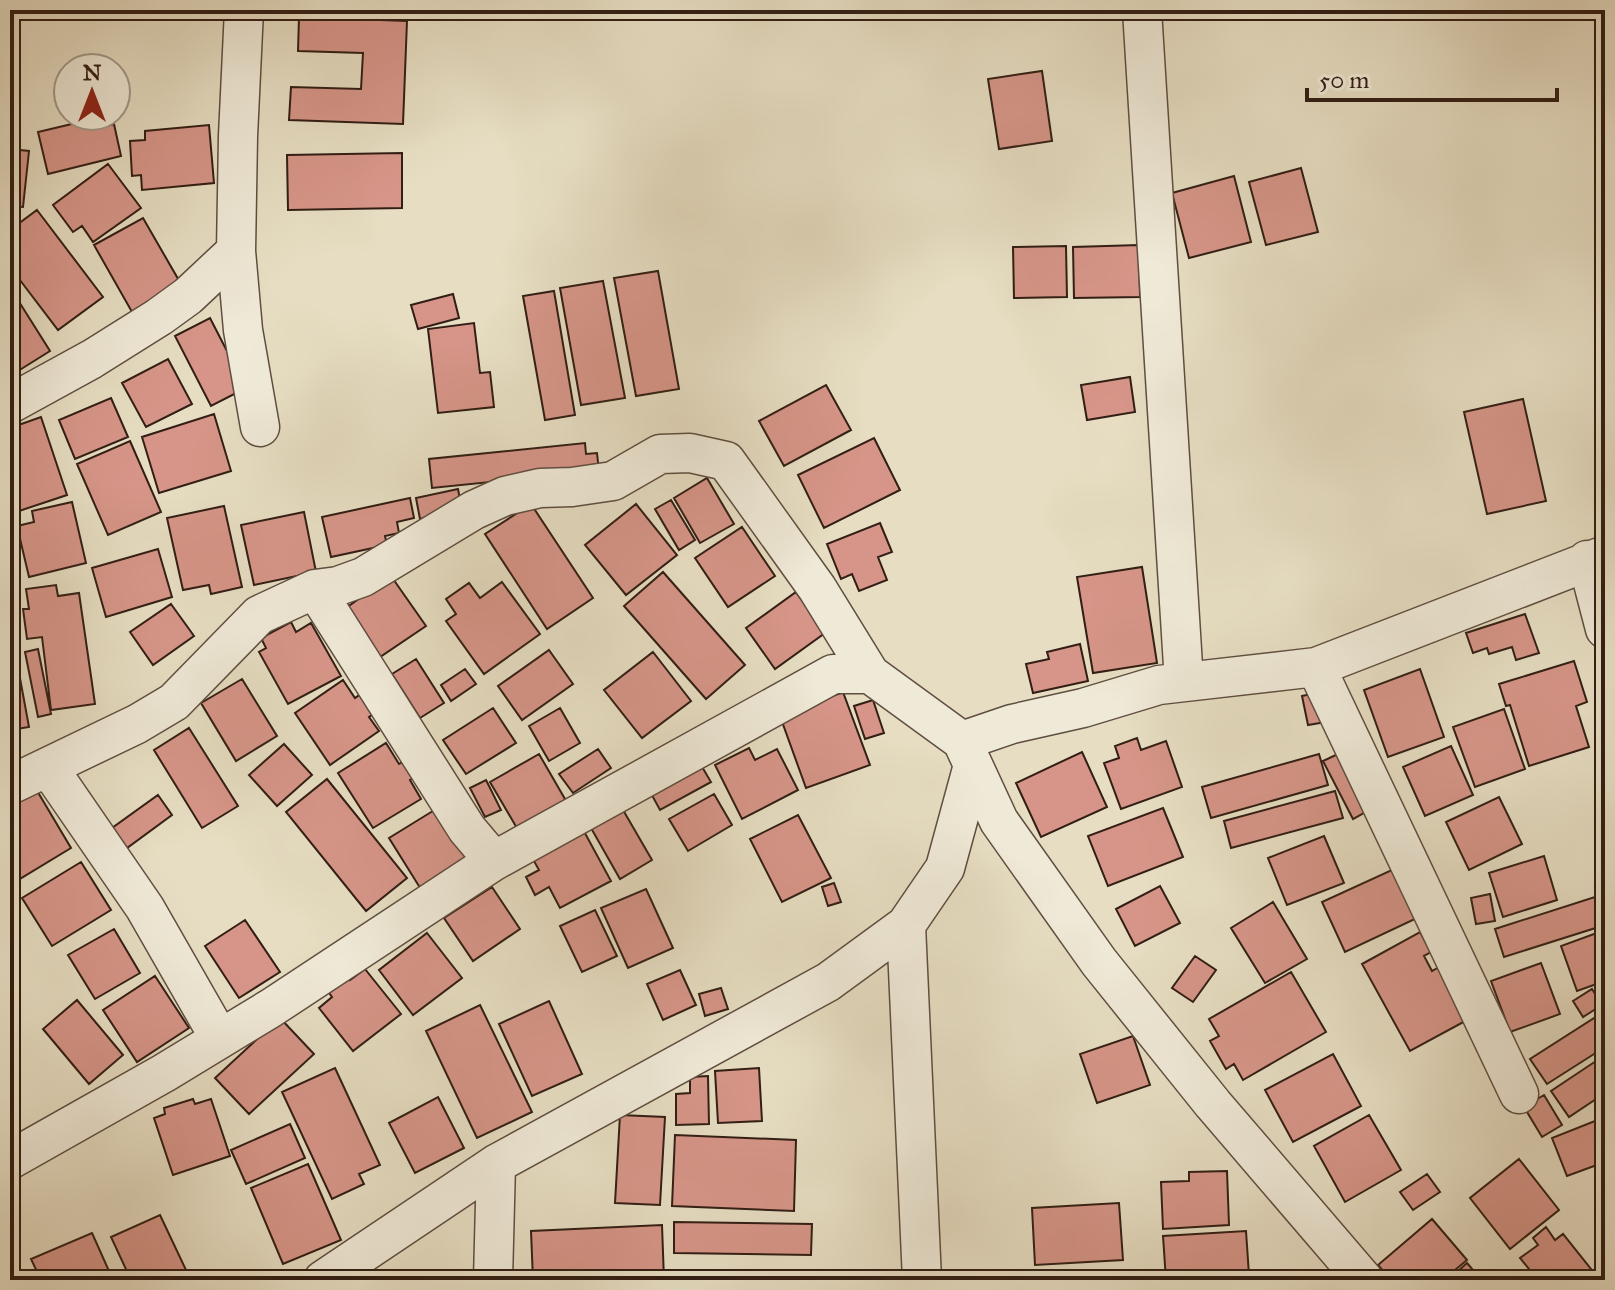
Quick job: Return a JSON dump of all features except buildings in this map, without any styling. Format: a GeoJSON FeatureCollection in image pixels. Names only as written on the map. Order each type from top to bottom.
{"type":"FeatureCollection","features":[{"type":"Feature","properties":{"kind":"street"},"geometry":{"type":"LineString","coordinates":[[244,10],[236,251],[243,330],[260,427]]}},
{"type":"Feature","properties":{"kind":"street"},"geometry":{"type":"LineString","coordinates":[[1142,10],[1184,682]]}},
{"type":"Feature","properties":{"kind":"street"},"geometry":{"type":"LineString","coordinates":[[10,404],[92,359],[159,317],[188,296],[236,251]]}},
{"type":"Feature","properties":{"kind":"street"},"geometry":{"type":"LineString","coordinates":[[10,785],[137,724],[174,702],[259,615],[315,589],[338,586],[363,577],[474,510],[505,496],[540,488],[613,481],[660,454],[690,453],[726,461],[817,588],[870,674],[968,753],[999,821],[1099,962],[1213,1104],[1364,1280]]}},
{"type":"Feature","properties":{"kind":"street"},"geometry":{"type":"LineString","coordinates":[[323,1280],[496,1164],[828,982],[906,925],[945,868],[968,753],[1012,724],[1083,708],[1159,685],[1316,667],[1596,558],[1605,629]]}},
{"type":"Feature","properties":{"kind":"street"},"geometry":{"type":"LineString","coordinates":[[315,589],[467,829],[494,861]]}},
{"type":"Feature","properties":{"kind":"street"},"geometry":{"type":"LineString","coordinates":[[1316,667],[1519,1094]]}},
{"type":"Feature","properties":{"kind":"street"},"geometry":{"type":"LineString","coordinates":[[10,1160],[220,1039],[494,861],[833,674],[870,674]]}},
{"type":"Feature","properties":{"kind":"street"},"geometry":{"type":"LineString","coordinates":[[48,767],[145,908],[220,1039]]}},
{"type":"Feature","properties":{"kind":"street"},"geometry":{"type":"LineString","coordinates":[[906,925],[922,1280]]}},
{"type":"Feature","properties":{"kind":"street"},"geometry":{"type":"LineString","coordinates":[[493,1280],[496,1164]]}}]}
